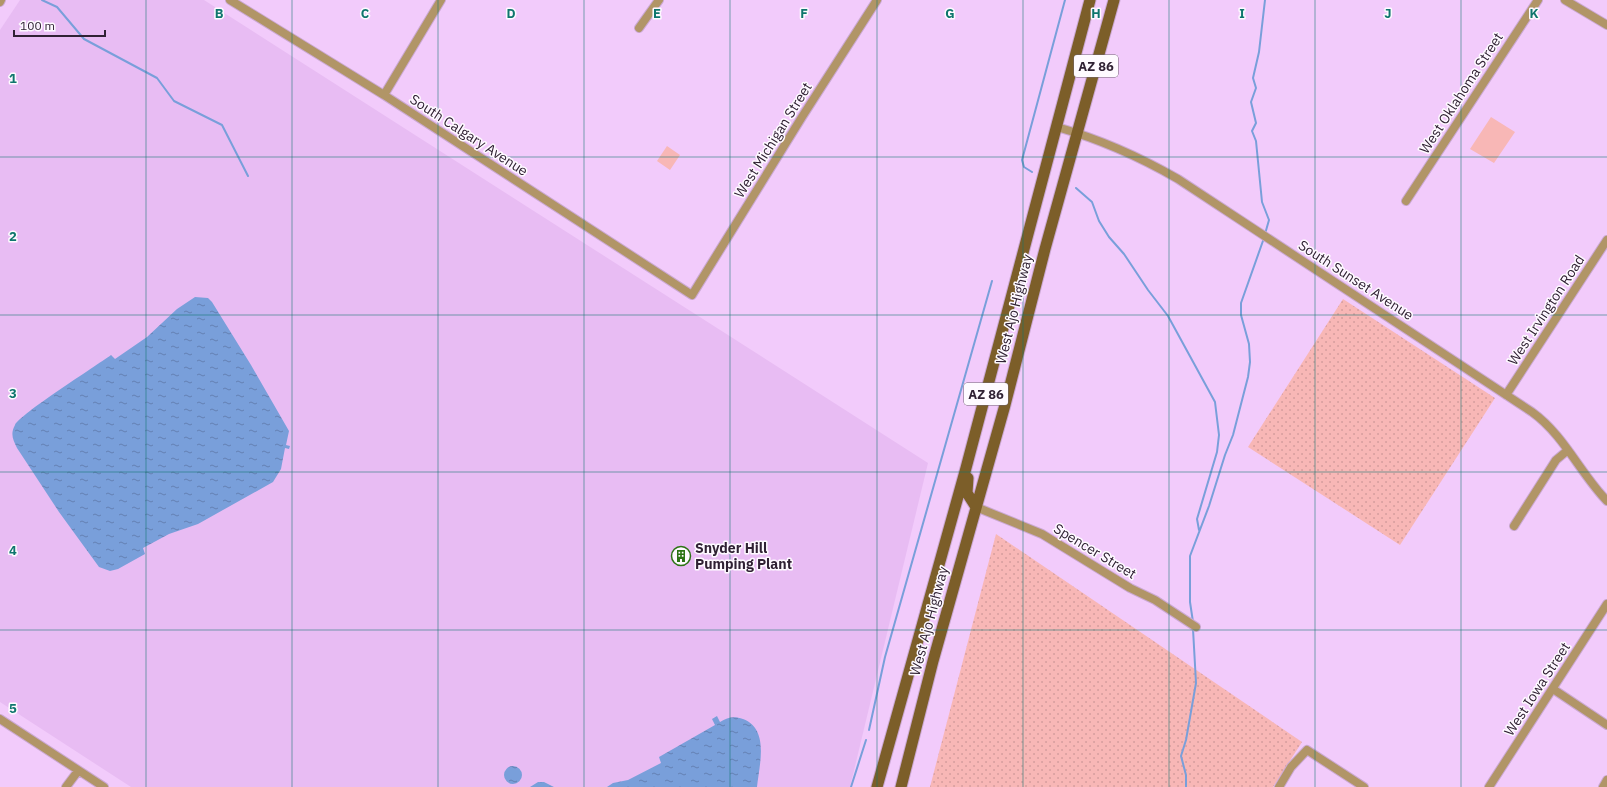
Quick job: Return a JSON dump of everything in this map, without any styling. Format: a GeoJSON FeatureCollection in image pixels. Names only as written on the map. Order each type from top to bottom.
{"type":"FeatureCollection","features":[{"type":"Feature","properties":{"kind":"main road","name":"West Ajo Highway"},"geometry":{"type":"LineString","coordinates":[[877,787],[975,435],[1090,0]]}},
{"type":"Feature","properties":{"kind":"main road","name":"West Ajo Highway"},"geometry":{"type":"LineString","coordinates":[[901,787],[933,661],[1114,0]]}},
{"type":"Feature","properties":{"kind":"main road"},"geometry":{"type":"LineString","coordinates":[[975,435],[977,444],[967,482],[967,493],[976,507]]}},
{"type":"Feature","properties":{"kind":"street","name":"South Calgary Avenue"},"geometry":{"type":"LineString","coordinates":[[230,0],[384,95],[692,295]]}},
{"type":"Feature","properties":{"kind":"street"},"geometry":{"type":"LineString","coordinates":[[384,95],[441,0]]}},
{"type":"Feature","properties":{"kind":"street"},"geometry":{"type":"LineString","coordinates":[[639,28],[659,0]]}},
{"type":"Feature","properties":{"kind":"street","name":"West Michigan Street"},"geometry":{"type":"LineString","coordinates":[[692,295],[802,117],[877,0]]}},
{"type":"Feature","properties":{"kind":"street","name":"West Oklahoma Street"},"geometry":{"type":"LineString","coordinates":[[1406,201],[1538,0]]}},
{"type":"Feature","properties":{"kind":"street"},"geometry":{"type":"LineString","coordinates":[[1565,0],[1607,25]]}},
{"type":"Feature","properties":{"kind":"street","name":"South Sunset Avenue"},"geometry":{"type":"LineString","coordinates":[[1057,127],[1077,132],[1158,168],[1178,179],[1540,417],[1568,450],[1597,490],[1607,501]]}},
{"type":"Feature","properties":{"kind":"street","name":"West Irvington Road"},"geometry":{"type":"LineString","coordinates":[[1506,395],[1607,240]]}},
{"type":"Feature","properties":{"kind":"street"},"geometry":{"type":"LineString","coordinates":[[1514,526],[1556,460],[1568,450]]}},
{"type":"Feature","properties":{"kind":"street","name":"Spencer Street"},"geometry":{"type":"LineString","coordinates":[[976,507],[1042,534],[1130,588],[1155,600],[1196,627]]}},
{"type":"Feature","properties":{"kind":"street","name":"West Iowa Street"},"geometry":{"type":"LineString","coordinates":[[1489,787],[1607,604]]}},
{"type":"Feature","properties":{"kind":"street"},"geometry":{"type":"LineString","coordinates":[[1553,689],[1607,725]]}},
{"type":"Feature","properties":{"kind":"street"},"geometry":{"type":"LineString","coordinates":[[0,719],[104,787]]}},
{"type":"Feature","properties":{"kind":"street"},"geometry":{"type":"LineString","coordinates":[[1279,787],[1292,767],[1307,750],[1364,787]]}},
{"type":"Feature","properties":{"kind":"street"},"geometry":{"type":"LineString","coordinates":[[66,787],[78,770]]}},
{"type":"Feature","properties":{"kind":"street"},"geometry":{"type":"LineString","coordinates":[[1603,787],[1607,780]]}},
{"type":"Feature","properties":{"kind":"shaded area"},"geometry":{"type":"Polygon","coordinates":[[[20,0],[204,0],[928,463],[850,787],[131,787],[0,702],[0,30],[20,0]]]}},
{"type":"Feature","properties":{"kind":"shaded area"},"geometry":{"type":"Polygon","coordinates":[[[1491,117],[1515,132],[1494,163],[1470,149],[1491,117]]]}},
{"type":"Feature","properties":{"kind":"shaded area"},"geometry":{"type":"Polygon","coordinates":[[[667,146],[680,155],[670,170],[657,161],[667,146]]]}},
{"type":"Feature","properties":{"kind":"shaded area"},"geometry":{"type":"Polygon","coordinates":[[[1343,299],[1495,398],[1400,545],[1248,447],[1343,299]]]}},
{"type":"Feature","properties":{"kind":"shaded area"},"geometry":{"type":"Polygon","coordinates":[[[996,534],[1302,742],[1273,787],[930,787],[996,534]]]}},
{"type":"Feature","properties":{"kind":"water"},"geometry":{"type":"Polygon","coordinates":[[[195,297],[208,298],[212,302],[289,431],[286,445],[290,446],[289,449],[285,448],[281,469],[273,482],[198,524],[169,534],[143,548],[145,554],[118,569],[110,571],[99,567],[59,512],[17,448],[13,437],[13,428],[20,419],[30,411],[111,355],[115,359],[147,337],[177,309],[195,297]]]}},
{"type":"Feature","properties":{"kind":"water"},"geometry":{"type":"Polygon","coordinates":[[[717,716],[720,722],[731,718],[743,719],[751,724],[757,731],[760,739],[761,759],[757,787],[607,787],[613,783],[628,780],[661,763],[659,757],[715,725],[712,719],[717,716]]]}},
{"type":"Feature","properties":{"kind":"water"},"geometry":{"type":"Polygon","coordinates":[[[513,766],[519,769],[522,775],[519,781],[513,784],[507,781],[504,775],[507,769],[513,766]]]}},
{"type":"Feature","properties":{"kind":"water"},"geometry":{"type":"Polygon","coordinates":[[[538,782],[544,782],[554,787],[530,787],[538,782]]]}},
{"type":"Feature","properties":{"kind":"waterway"},"geometry":{"type":"LineString","coordinates":[[42,0],[57,7],[84,39],[157,78],[174,101],[222,125],[248,176]]}},
{"type":"Feature","properties":{"kind":"waterway"},"geometry":{"type":"LineString","coordinates":[[1032,172],[1024,167],[1022,160],[1065,0]]}},
{"type":"Feature","properties":{"kind":"waterway"},"geometry":{"type":"LineString","coordinates":[[1265,0],[1259,52],[1253,78],[1256,88],[1251,102],[1256,123],[1252,131],[1256,141],[1262,202],[1269,220],[1265,234]]}},
{"type":"Feature","properties":{"kind":"waterway"},"geometry":{"type":"LineString","coordinates":[[1076,188],[1092,202],[1099,221],[1109,237],[1124,254],[1148,290],[1168,316],[1215,402],[1219,435],[1217,452],[1197,519],[1199,530]]}},
{"type":"Feature","properties":{"kind":"waterway"},"geometry":{"type":"LineString","coordinates":[[1193,622],[1190,602],[1190,556],[1233,435],[1248,377],[1250,362],[1249,344],[1241,315],[1241,303],[1264,238]]}},
{"type":"Feature","properties":{"kind":"waterway"},"geometry":{"type":"LineString","coordinates":[[869,730],[885,657],[992,281]]}},
{"type":"Feature","properties":{"kind":"waterway"},"geometry":{"type":"LineString","coordinates":[[1186,787],[1186,775],[1181,756],[1186,740],[1196,683],[1193,629]]}},
{"type":"Feature","properties":{"kind":"waterway"},"geometry":{"type":"LineString","coordinates":[[851,787],[866,740]]}},
{"type":"Feature","properties":{"kind":"place","name":"Snyder Hill Pumping Plant"},"geometry":{"type":"Point","coordinates":[681,556]}}]}
